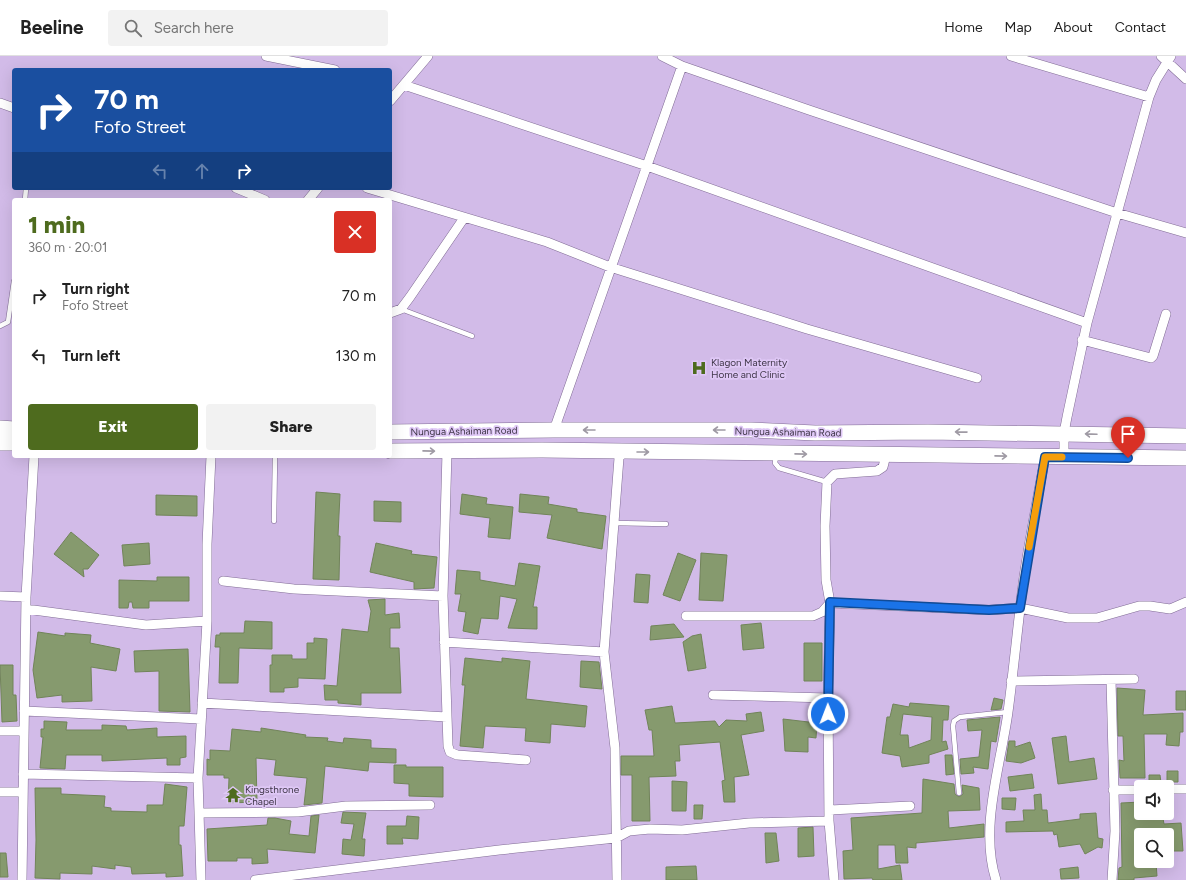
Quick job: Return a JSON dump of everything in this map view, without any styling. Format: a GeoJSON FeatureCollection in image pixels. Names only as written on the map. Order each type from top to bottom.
{"type":"FeatureCollection","features":[{"type":"Feature","properties":{"kind":"main road"},"geometry":{"type":"LineString","coordinates":[[0,428],[12,429]]}},
{"type":"Feature","properties":{"kind":"main road","name":"Nungua Ashaiman Road"},"geometry":{"type":"LineString","coordinates":[[392,432],[751,430],[815,433],[1064,433],[1186,436]]}},
{"type":"Feature","properties":{"kind":"main road"},"geometry":{"type":"LineString","coordinates":[[0,443],[12,442]]}},
{"type":"Feature","properties":{"kind":"main road","name":"Nungua Ashaiman Road"},"geometry":{"type":"LineString","coordinates":[[392,451],[447,452],[542,450],[1186,458]]}},
{"type":"Feature","properties":{"kind":"street"},"geometry":{"type":"LineString","coordinates":[[266,56],[325,68]]}},
{"type":"Feature","properties":{"kind":"street"},"geometry":{"type":"LineString","coordinates":[[392,97],[428,56]]}},
{"type":"Feature","properties":{"kind":"street"},"geometry":{"type":"LineString","coordinates":[[662,56],[682,66],[1117,213],[1186,233]]}},
{"type":"Feature","properties":{"kind":"street"},"geometry":{"type":"LineString","coordinates":[[1011,56],[1149,97]]}},
{"type":"Feature","properties":{"kind":"street"},"geometry":{"type":"LineString","coordinates":[[1064,457],[1064,433],[1086,323],[1149,97],[1166,58],[1186,79]]}},
{"type":"Feature","properties":{"kind":"street"},"geometry":{"type":"LineString","coordinates":[[554,430],[610,267],[682,66]]}},
{"type":"Feature","properties":{"kind":"street"},"geometry":{"type":"LineString","coordinates":[[404,84],[647,166],[1086,323]]}},
{"type":"Feature","properties":{"kind":"street"},"geometry":{"type":"LineString","coordinates":[[0,103],[12,107]]}},
{"type":"Feature","properties":{"kind":"street"},"geometry":{"type":"LineString","coordinates":[[241,190],[260,198]]}},
{"type":"Feature","properties":{"kind":"street"},"geometry":{"type":"LineString","coordinates":[[310,198],[316,190]]}},
{"type":"Feature","properties":{"kind":"street"},"geometry":{"type":"LineString","coordinates":[[373,190],[547,242],[610,267],[807,329],[977,378]]}},
{"type":"Feature","properties":{"kind":"street"},"geometry":{"type":"LineString","coordinates":[[392,311],[401,309],[464,218]]}},
{"type":"Feature","properties":{"kind":"street"},"geometry":{"type":"LineString","coordinates":[[1082,340],[1151,358],[1153,356],[1166,314]]}},
{"type":"Feature","properties":{"kind":"street"},"geometry":{"type":"LineString","coordinates":[[447,452],[443,596],[448,746],[450,752],[457,755],[526,760]]}},
{"type":"Feature","properties":{"kind":"street"},"geometry":{"type":"LineString","coordinates":[[617,880],[615,748],[604,652],[619,458],[623,452]]}},
{"type":"Feature","properties":{"kind":"street"},"geometry":{"type":"LineString","coordinates":[[834,880],[829,821],[828,698],[830,602],[826,580],[824,526],[827,482],[835,474],[877,471],[883,467],[886,455]]}},
{"type":"Feature","properties":{"kind":"street"},"geometry":{"type":"LineString","coordinates":[[996,880],[992,869],[990,836],[994,793],[1008,712],[1020,608],[1045,457]]}},
{"type":"Feature","properties":{"kind":"street"},"geometry":{"type":"LineString","coordinates":[[22,880],[22,792],[26,597],[34,458]]}},
{"type":"Feature","properties":{"kind":"street"},"geometry":{"type":"LineString","coordinates":[[201,880],[198,778],[206,621],[207,544],[211,458]]}},
{"type":"Feature","properties":{"kind":"street"},"geometry":{"type":"LineString","coordinates":[[223,581],[294,589],[443,596]]}},
{"type":"Feature","properties":{"kind":"street"},"geometry":{"type":"LineString","coordinates":[[0,596],[26,597]]}},
{"type":"Feature","properties":{"kind":"street"},"geometry":{"type":"LineString","coordinates":[[830,602],[989,610],[1020,608],[1068,618],[1098,618],[1139,606],[1170,608],[1186,602]]}},
{"type":"Feature","properties":{"kind":"street"},"geometry":{"type":"LineString","coordinates":[[686,616],[813,616],[822,612],[830,602]]}},
{"type":"Feature","properties":{"kind":"street"},"geometry":{"type":"LineString","coordinates":[[26,609],[146,625],[206,621]]}},
{"type":"Feature","properties":{"kind":"street"},"geometry":{"type":"LineString","coordinates":[[444,642],[604,652]]}},
{"type":"Feature","properties":{"kind":"street"},"geometry":{"type":"LineString","coordinates":[[1011,681],[1134,679]]}},
{"type":"Feature","properties":{"kind":"street"},"geometry":{"type":"LineString","coordinates":[[1111,680],[1115,831],[1112,880]]}},
{"type":"Feature","properties":{"kind":"street"},"geometry":{"type":"LineString","coordinates":[[712,696],[828,698]]}},
{"type":"Feature","properties":{"kind":"street"},"geometry":{"type":"LineString","coordinates":[[202,703],[447,717]]}},
{"type":"Feature","properties":{"kind":"street"},"geometry":{"type":"LineString","coordinates":[[24,711],[201,718]]}},
{"type":"Feature","properties":{"kind":"street"},"geometry":{"type":"LineString","coordinates":[[0,731],[23,731]]}},
{"type":"Feature","properties":{"kind":"street"},"geometry":{"type":"LineString","coordinates":[[23,774],[198,778]]}},
{"type":"Feature","properties":{"kind":"street"},"geometry":{"type":"LineString","coordinates":[[1174,789],[1186,789]]}},
{"type":"Feature","properties":{"kind":"street"},"geometry":{"type":"LineString","coordinates":[[1113,790],[1134,790]]}},
{"type":"Feature","properties":{"kind":"street"},"geometry":{"type":"LineString","coordinates":[[0,792],[22,792]]}},
{"type":"Feature","properties":{"kind":"street"},"geometry":{"type":"LineString","coordinates":[[200,813],[298,812],[346,806],[430,806]]}},
{"type":"Feature","properties":{"kind":"street"},"geometry":{"type":"LineString","coordinates":[[830,810],[910,806]]}},
{"type":"Feature","properties":{"kind":"street"},"geometry":{"type":"LineString","coordinates":[[255,880],[499,850],[616,838],[629,831],[650,829],[682,830],[749,824],[829,821]]}},
{"type":"Feature","properties":{"kind":"lane"},"geometry":{"type":"LineString","coordinates":[[0,326],[8,322],[12,295]]}},
{"type":"Feature","properties":{"kind":"lane"},"geometry":{"type":"LineString","coordinates":[[401,309],[472,336]]}},
{"type":"Feature","properties":{"kind":"lane"},"geometry":{"type":"LineString","coordinates":[[776,453],[775,463],[779,468],[827,482]]}},
{"type":"Feature","properties":{"kind":"lane"},"geometry":{"type":"LineString","coordinates":[[274,521],[275,458]]}},
{"type":"Feature","properties":{"kind":"lane"},"geometry":{"type":"LineString","coordinates":[[614,523],[666,524]]}},
{"type":"Feature","properties":{"kind":"lane"},"geometry":{"type":"LineString","coordinates":[[959,793],[953,726],[954,721],[960,717],[1008,712]]}},
{"type":"Feature","properties":{"kind":"building"},"geometry":{"type":"Polygon","coordinates":[[[316,492],[340,494],[338,536],[340,536],[339,580],[313,579],[316,492]]]}},
{"type":"Feature","properties":{"kind":"building"},"geometry":{"type":"Polygon","coordinates":[[[462,494],[487,498],[486,504],[513,507],[510,539],[488,537],[490,518],[460,514],[462,494]]]}},
{"type":"Feature","properties":{"kind":"building"},"geometry":{"type":"Polygon","coordinates":[[[520,494],[549,497],[548,504],[577,509],[577,512],[606,516],[602,549],[547,538],[552,515],[519,512],[520,494]]]}},
{"type":"Feature","properties":{"kind":"building"},"geometry":{"type":"Polygon","coordinates":[[[156,495],[197,496],[197,516],[156,515],[156,495]]]}},
{"type":"Feature","properties":{"kind":"building"},"geometry":{"type":"Polygon","coordinates":[[[374,501],[401,502],[401,522],[374,521],[374,501]]]}},
{"type":"Feature","properties":{"kind":"building"},"geometry":{"type":"Polygon","coordinates":[[[71,532],[99,555],[88,569],[83,569],[84,577],[54,554],[71,532]]]}},
{"type":"Feature","properties":{"kind":"building"},"geometry":{"type":"Polygon","coordinates":[[[149,543],[150,564],[124,566],[122,545],[149,543]]]}},
{"type":"Feature","properties":{"kind":"building"},"geometry":{"type":"Polygon","coordinates":[[[376,543],[412,551],[411,554],[437,557],[434,588],[414,589],[414,582],[370,572],[376,543]]]}},
{"type":"Feature","properties":{"kind":"building"},"geometry":{"type":"Polygon","coordinates":[[[678,553],[696,560],[680,601],[663,595],[678,553]]]}},
{"type":"Feature","properties":{"kind":"building"},"geometry":{"type":"Polygon","coordinates":[[[701,553],[727,555],[723,601],[699,600],[701,553]]]}},
{"type":"Feature","properties":{"kind":"building"},"geometry":{"type":"Polygon","coordinates":[[[519,563],[540,566],[533,607],[537,607],[537,629],[508,628],[517,599],[500,596],[498,619],[481,618],[478,634],[463,631],[466,612],[458,611],[461,594],[455,594],[457,570],[480,572],[480,580],[515,586],[519,563]]]}},
{"type":"Feature","properties":{"kind":"building"},"geometry":{"type":"Polygon","coordinates":[[[636,574],[650,575],[648,603],[634,602],[636,574]]]}},
{"type":"Feature","properties":{"kind":"building"},"geometry":{"type":"Polygon","coordinates":[[[157,577],[189,577],[189,601],[149,601],[149,608],[133,608],[132,602],[129,602],[128,608],[119,608],[119,580],[157,581],[157,577]]]}},
{"type":"Feature","properties":{"kind":"building"},"geometry":{"type":"Polygon","coordinates":[[[385,599],[385,615],[399,613],[400,628],[390,628],[390,648],[399,648],[401,693],[361,693],[361,705],[338,703],[338,700],[325,700],[324,685],[337,686],[342,629],[368,632],[371,611],[368,600],[385,599]]]}},
{"type":"Feature","properties":{"kind":"building"},"geometry":{"type":"Polygon","coordinates":[[[245,621],[272,622],[272,649],[239,648],[238,683],[219,683],[220,647],[215,647],[216,635],[220,635],[220,633],[244,633],[245,621]]]}},
{"type":"Feature","properties":{"kind":"building"},"geometry":{"type":"Polygon","coordinates":[[[761,623],[764,648],[743,650],[741,625],[761,623]]]}},
{"type":"Feature","properties":{"kind":"building"},"geometry":{"type":"Polygon","coordinates":[[[674,624],[684,637],[650,640],[651,626],[674,624]]]}},
{"type":"Feature","properties":{"kind":"building"},"geometry":{"type":"Polygon","coordinates":[[[38,632],[65,636],[65,633],[91,635],[90,643],[120,649],[116,671],[91,667],[92,701],[62,702],[62,695],[37,698],[33,670],[38,632]]]}},
{"type":"Feature","properties":{"kind":"building"},"geometry":{"type":"Polygon","coordinates":[[[701,634],[706,668],[688,671],[683,642],[692,636],[701,634]]]}},
{"type":"Feature","properties":{"kind":"building"},"geometry":{"type":"Polygon","coordinates":[[[314,638],[327,639],[325,679],[298,678],[298,687],[284,688],[284,692],[270,692],[270,665],[272,665],[272,655],[292,655],[292,659],[307,659],[307,643],[314,643],[314,638]]]}},
{"type":"Feature","properties":{"kind":"building"},"geometry":{"type":"Polygon","coordinates":[[[804,643],[822,643],[822,681],[804,681],[804,643]]]}},
{"type":"Feature","properties":{"kind":"building"},"geometry":{"type":"Polygon","coordinates":[[[188,649],[190,712],[159,711],[159,671],[135,672],[134,651],[188,649]]]}},
{"type":"Feature","properties":{"kind":"building"},"geometry":{"type":"Polygon","coordinates":[[[465,658],[502,662],[502,658],[530,661],[526,699],[587,706],[585,727],[551,724],[550,743],[525,741],[526,728],[485,726],[483,748],[460,746],[465,685],[462,685],[465,658]]]}},
{"type":"Feature","properties":{"kind":"building"},"geometry":{"type":"Polygon","coordinates":[[[581,661],[599,662],[602,689],[580,687],[581,661]]]}},
{"type":"Feature","properties":{"kind":"building"},"geometry":{"type":"Polygon","coordinates":[[[0,665],[13,665],[13,695],[16,695],[17,721],[2,722],[0,665]]]}},
{"type":"Feature","properties":{"kind":"building"},"geometry":{"type":"Polygon","coordinates":[[[1117,688],[1145,690],[1143,715],[1183,713],[1183,732],[1180,732],[1179,746],[1166,745],[1167,734],[1144,734],[1145,778],[1120,778],[1119,760],[1124,761],[1123,736],[1118,736],[1117,688]]]}},
{"type":"Feature","properties":{"kind":"building"},"geometry":{"type":"Polygon","coordinates":[[[1176,691],[1186,691],[1186,710],[1176,710],[1176,691]]]}},
{"type":"Feature","properties":{"kind":"building"},"geometry":{"type":"Polygon","coordinates":[[[994,698],[1003,700],[1001,709],[991,710],[994,698]]]}},
{"type":"Feature","properties":{"kind":"building"},"geometry":{"type":"Polygon","coordinates":[[[910,703],[949,706],[948,720],[943,720],[942,742],[946,741],[948,749],[929,755],[929,763],[902,767],[900,756],[882,753],[887,717],[890,717],[893,704],[909,707],[910,703]],[[903,714],[900,735],[908,735],[909,748],[931,740],[932,717],[903,714]]]}},
{"type":"Feature","properties":{"kind":"building"},"geometry":{"type":"Polygon","coordinates":[[[672,706],[675,723],[715,721],[719,727],[726,720],[747,721],[746,714],[761,712],[764,731],[741,735],[749,775],[734,777],[735,802],[724,802],[722,781],[725,780],[720,742],[679,745],[680,761],[675,761],[676,776],[649,777],[650,821],[632,821],[632,775],[621,775],[621,756],[654,756],[652,730],[649,730],[645,710],[672,706]]]}},
{"type":"Feature","properties":{"kind":"building"},"geometry":{"type":"Polygon","coordinates":[[[1000,717],[996,742],[991,741],[988,769],[973,767],[974,773],[961,774],[960,759],[979,757],[982,730],[968,731],[967,720],[1000,717]]]}},
{"type":"Feature","properties":{"kind":"building"},"geometry":{"type":"Polygon","coordinates":[[[783,719],[817,723],[816,738],[808,737],[808,752],[785,751],[783,719]]]}},
{"type":"Feature","properties":{"kind":"building"},"geometry":{"type":"Polygon","coordinates":[[[44,721],[67,722],[66,730],[102,730],[102,725],[126,726],[127,730],[157,728],[157,737],[186,736],[186,757],[180,758],[180,765],[167,765],[167,758],[102,761],[102,755],[66,755],[65,769],[40,768],[43,737],[41,737],[41,729],[44,729],[44,721]]]}},
{"type":"Feature","properties":{"kind":"building"},"geometry":{"type":"Polygon","coordinates":[[[261,728],[306,735],[305,737],[328,738],[327,741],[343,743],[344,738],[371,740],[371,748],[396,749],[396,763],[369,762],[368,771],[325,766],[322,803],[304,805],[307,778],[274,775],[276,760],[256,758],[257,802],[228,803],[229,778],[224,778],[224,775],[207,775],[207,759],[210,760],[210,750],[230,751],[232,729],[261,732],[261,728]]]}},
{"type":"Feature","properties":{"kind":"building"},"geometry":{"type":"Polygon","coordinates":[[[1066,736],[1069,762],[1094,758],[1097,779],[1058,784],[1052,738],[1066,736]]]}},
{"type":"Feature","properties":{"kind":"building"},"geometry":{"type":"Polygon","coordinates":[[[1009,741],[1015,741],[1015,747],[1030,742],[1035,758],[1021,763],[1006,761],[1009,741]]]}},
{"type":"Feature","properties":{"kind":"building"},"geometry":{"type":"Polygon","coordinates":[[[945,755],[952,755],[954,774],[946,775],[945,755]]]}},
{"type":"Feature","properties":{"kind":"building"},"geometry":{"type":"Polygon","coordinates":[[[394,765],[406,765],[406,767],[443,767],[443,797],[409,796],[409,784],[394,783],[394,765]]]}},
{"type":"Feature","properties":{"kind":"building"},"geometry":{"type":"Polygon","coordinates":[[[1167,771],[1178,771],[1178,782],[1174,782],[1174,780],[1167,780],[1167,771]]]}},
{"type":"Feature","properties":{"kind":"building"},"geometry":{"type":"Polygon","coordinates":[[[1032,774],[1034,788],[1010,791],[1008,777],[1032,774]]]}},
{"type":"Feature","properties":{"kind":"building"},"geometry":{"type":"Polygon","coordinates":[[[1149,775],[1160,775],[1161,780],[1149,780],[1149,775]]]}},
{"type":"Feature","properties":{"kind":"building"},"geometry":{"type":"Polygon","coordinates":[[[923,779],[954,784],[955,794],[959,797],[963,794],[962,785],[979,788],[980,810],[948,811],[949,828],[984,824],[984,837],[916,843],[916,848],[907,847],[908,863],[896,863],[895,845],[878,845],[878,869],[900,865],[902,880],[873,880],[872,878],[844,879],[843,851],[853,850],[851,818],[922,813],[923,779]]]}},
{"type":"Feature","properties":{"kind":"building"},"geometry":{"type":"Polygon","coordinates":[[[672,781],[687,782],[686,811],[672,811],[672,781]]]}},
{"type":"Feature","properties":{"kind":"building"},"geometry":{"type":"Polygon","coordinates":[[[165,784],[187,787],[184,826],[179,826],[179,845],[181,845],[183,876],[166,877],[166,873],[132,874],[131,867],[115,865],[115,869],[92,866],[92,874],[60,873],[60,879],[35,878],[35,788],[61,788],[61,794],[105,796],[104,807],[111,808],[111,811],[147,812],[147,805],[163,805],[165,784]]]}},
{"type":"Feature","properties":{"kind":"building"},"geometry":{"type":"Polygon","coordinates":[[[1041,794],[1042,810],[1047,810],[1048,823],[1080,819],[1080,814],[1096,813],[1098,838],[1103,839],[1102,848],[1098,847],[1085,854],[1080,844],[1059,847],[1057,834],[1054,835],[1053,831],[1006,832],[1006,822],[1024,821],[1023,810],[1035,810],[1034,795],[1041,794]]]}},
{"type":"Feature","properties":{"kind":"building"},"geometry":{"type":"Polygon","coordinates":[[[1002,798],[1016,798],[1015,810],[1002,809],[1002,798]]]}},
{"type":"Feature","properties":{"kind":"building"},"geometry":{"type":"Polygon","coordinates":[[[1134,802],[1134,820],[1163,820],[1164,824],[1181,823],[1183,851],[1174,851],[1174,828],[1134,828],[1134,868],[1156,868],[1157,876],[1134,878],[1134,880],[1118,880],[1119,868],[1122,867],[1121,803],[1134,802]]]}},
{"type":"Feature","properties":{"kind":"building"},"geometry":{"type":"Polygon","coordinates":[[[694,805],[703,805],[702,819],[694,819],[694,805]]]}},
{"type":"Feature","properties":{"kind":"building"},"geometry":{"type":"Polygon","coordinates":[[[343,812],[366,813],[362,839],[365,839],[364,856],[342,854],[343,839],[351,840],[354,824],[341,823],[343,812]]]}},
{"type":"Feature","properties":{"kind":"building"},"geometry":{"type":"Polygon","coordinates":[[[319,815],[315,853],[267,849],[268,863],[252,864],[252,858],[237,858],[237,861],[208,861],[207,829],[267,825],[268,818],[275,818],[291,821],[289,834],[309,836],[311,816],[319,815]]]}},
{"type":"Feature","properties":{"kind":"building"},"geometry":{"type":"Polygon","coordinates":[[[407,816],[419,817],[418,839],[402,838],[403,844],[387,844],[387,826],[406,826],[407,816]]]}},
{"type":"Feature","properties":{"kind":"building"},"geometry":{"type":"Polygon","coordinates":[[[813,827],[814,856],[798,857],[798,828],[813,827]]]}},
{"type":"Feature","properties":{"kind":"building"},"geometry":{"type":"Polygon","coordinates":[[[765,833],[776,833],[779,861],[766,863],[765,833]]]}},
{"type":"Feature","properties":{"kind":"building"},"geometry":{"type":"Polygon","coordinates":[[[0,853],[6,853],[8,877],[0,877],[0,853]]]}},
{"type":"Feature","properties":{"kind":"building"},"geometry":{"type":"Polygon","coordinates":[[[696,866],[697,880],[666,880],[666,867],[696,866]]]}},
{"type":"Feature","properties":{"kind":"building"},"geometry":{"type":"Polygon","coordinates":[[[1078,867],[1079,878],[1061,879],[1060,869],[1078,867]]]}},
{"type":"Feature","properties":{"kind":"slow traffic"},"geometry":{"type":"LineString","coordinates":[[1029,547],[1045,457],[1062,457]]}},
{"type":"Feature","properties":{"kind":"place","name":"Klagon Maternity Home and Clinic"},"geometry":{"type":"Point","coordinates":[699,368]}},
{"type":"Feature","properties":{"kind":"place","name":"Kingsthrone Chapel"},"geometry":{"type":"Point","coordinates":[233,795]}},
{"type":"Feature","properties":{"kind":"route"},"geometry":{"type":"LineString","coordinates":[[828,714],[830,602],[904,607],[989,610],[1020,608],[1024,574],[1045,457],[1128,458]]}}]}
